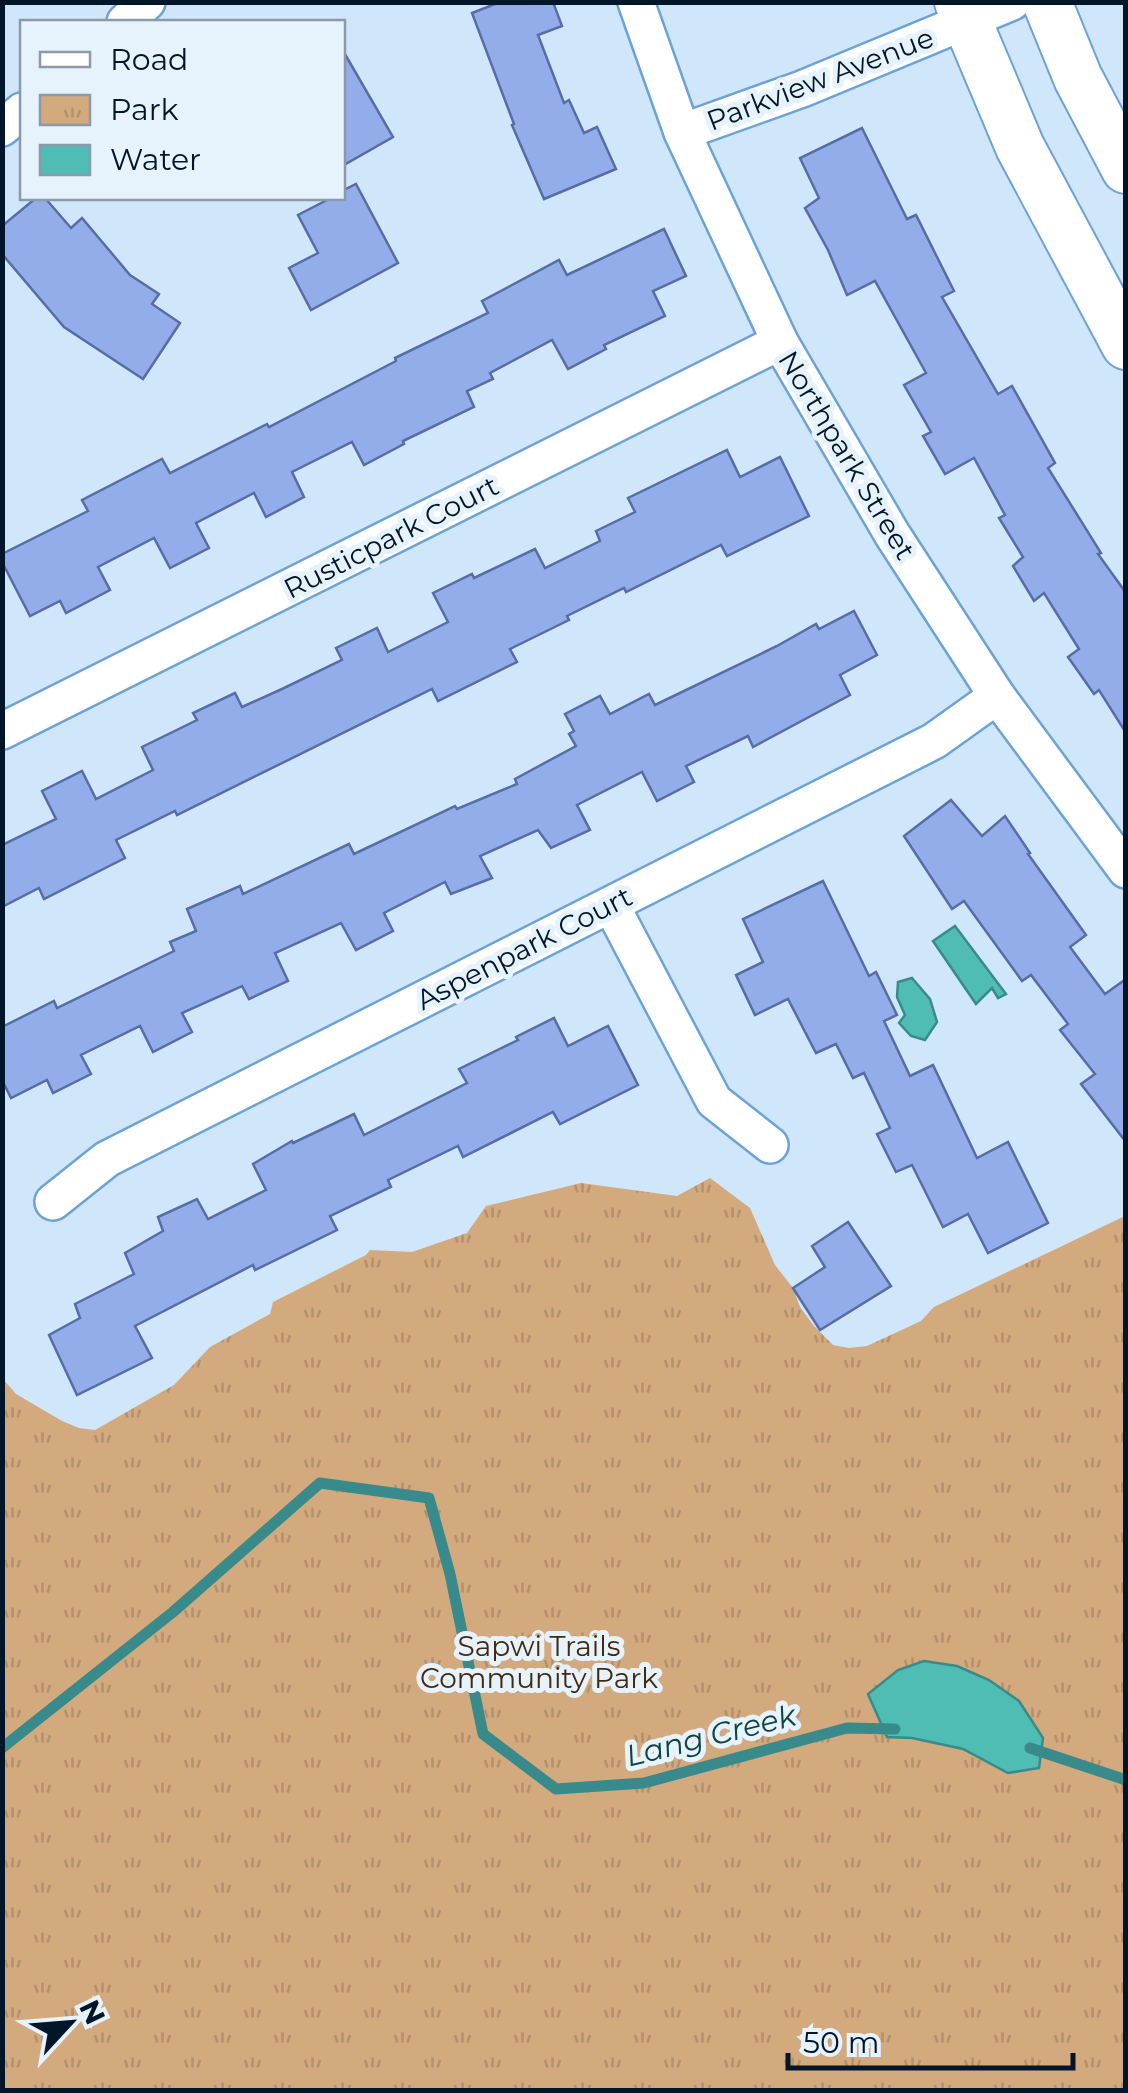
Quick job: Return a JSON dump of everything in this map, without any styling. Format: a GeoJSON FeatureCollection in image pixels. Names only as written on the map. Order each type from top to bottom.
{"type":"FeatureCollection","features":[{"type":"Feature","properties":{"kind":"main road"},"geometry":{"type":"LineString","coordinates":[[1046,2],[1078,78],[1126,169]]}},
{"type":"Feature","properties":{"kind":"main road"},"geometry":{"type":"LineString","coordinates":[[962,12],[1020,147],[1126,345]]}},
{"type":"Feature","properties":{"kind":"street"},"geometry":{"type":"LineString","coordinates":[[126,20],[147,2]]}},
{"type":"Feature","properties":{"kind":"street","name":"Northpark Street"},"geometry":{"type":"LineString","coordinates":[[636,2],[682,132],[780,342],[892,534],[997,696],[1126,870]]}},
{"type":"Feature","properties":{"kind":"street","name":"Parkview Avenue"},"geometry":{"type":"LineString","coordinates":[[682,132],[802,89],[962,12],[1012,2]]}},
{"type":"Feature","properties":{"kind":"street","name":"Rusticpark Court"},"geometry":{"type":"LineString","coordinates":[[2,731],[780,342]]}},
{"type":"Feature","properties":{"kind":"street","name":"Aspenpark Court"},"geometry":{"type":"LineString","coordinates":[[53,1202],[108,1159],[934,741],[997,696]]}},
{"type":"Feature","properties":{"kind":"street"},"geometry":{"type":"LineString","coordinates":[[610,905],[714,1100],[770,1145]]}},
{"type":"Feature","properties":{"kind":"green space","name":"Sapwi Trails Community Park"},"geometry":{"type":"Polygon","coordinates":[[[710,1178],[750,1208],[775,1265],[814,1326],[833,1345],[849,1348],[867,1346],[921,1321],[934,1307],[1125,1216],[1125,2090],[3,2090],[2,1378],[16,1394],[62,1421],[95,1430],[174,1385],[210,1347],[270,1314],[273,1302],[370,1250],[412,1252],[467,1233],[486,1206],[581,1183],[677,1196],[710,1178]]]}},
{"type":"Feature","properties":{"kind":"water"},"geometry":{"type":"Polygon","coordinates":[[[955,926],[1006,994],[998,998],[992,988],[976,1004],[933,941],[955,926]]]}},
{"type":"Feature","properties":{"kind":"water"},"geometry":{"type":"Polygon","coordinates":[[[912,978],[930,999],[937,1022],[925,1040],[911,1036],[899,1023],[905,1015],[897,997],[898,982],[912,978]]]}},
{"type":"Feature","properties":{"kind":"water"},"geometry":{"type":"Polygon","coordinates":[[[924,1661],[957,1666],[989,1680],[1019,1701],[1043,1738],[1039,1768],[1008,1773],[963,1749],[887,1737],[868,1694],[898,1670],[924,1661]]]}},
{"type":"Feature","properties":{"kind":"building"},"geometry":{"type":"Polygon","coordinates":[[[500,2],[553,2],[562,26],[538,35],[564,103],[569,100],[584,133],[597,127],[616,169],[544,199],[512,125],[472,13],[500,2]]]}},
{"type":"Feature","properties":{"kind":"building"},"geometry":{"type":"Polygon","coordinates":[[[345,54],[393,137],[345,164],[345,54]]]}},
{"type":"Feature","properties":{"kind":"building"},"geometry":{"type":"Polygon","coordinates":[[[862,128],[907,219],[916,215],[954,291],[942,297],[998,394],[1012,386],[1055,463],[1048,468],[1101,553],[1098,554],[1126,593],[1126,733],[1099,690],[1094,694],[1068,657],[1079,649],[1044,593],[1034,601],[1013,566],[1023,557],[999,518],[1005,515],[974,458],[945,474],[923,436],[931,432],[904,385],[926,373],[875,281],[847,295],[805,208],[819,198],[800,158],[862,128]]]}},
{"type":"Feature","properties":{"kind":"building"},"geometry":{"type":"Polygon","coordinates":[[[356,184],[398,263],[311,310],[289,268],[318,253],[298,215],[327,200],[345,200],[345,190],[356,184]]]}},
{"type":"Feature","properties":{"kind":"building"},"geometry":{"type":"Polygon","coordinates":[[[34,200],[47,200],[71,228],[82,218],[130,275],[159,294],[152,304],[180,323],[143,379],[64,327],[2,254],[2,226],[34,200]]]}},
{"type":"Feature","properties":{"kind":"building"},"geometry":{"type":"Polygon","coordinates":[[[664,229],[686,276],[653,291],[665,316],[604,345],[606,349],[568,369],[552,340],[490,373],[493,379],[467,391],[474,407],[403,441],[404,444],[364,465],[352,442],[292,472],[304,497],[266,517],[254,493],[196,523],[209,548],[170,568],[154,538],[98,567],[110,590],[66,613],[60,601],[30,616],[2,562],[2,554],[88,511],[82,500],[162,459],[170,473],[267,424],[269,427],[396,361],[395,358],[488,313],[482,301],[559,260],[567,275],[664,229]]]}},
{"type":"Feature","properties":{"kind":"building"},"geometry":{"type":"Polygon","coordinates":[[[727,450],[740,477],[780,457],[809,516],[727,556],[721,545],[626,592],[624,588],[510,649],[517,662],[438,701],[432,689],[177,815],[175,811],[116,840],[125,858],[44,899],[39,888],[2,907],[2,845],[56,819],[42,791],[82,771],[96,799],[153,770],[142,747],[197,720],[193,713],[235,693],[242,707],[282,689],[342,660],[336,648],[377,628],[388,652],[448,622],[433,593],[535,549],[545,568],[600,541],[596,531],[635,512],[628,498],[727,450]]]}},
{"type":"Feature","properties":{"kind":"building"},"geometry":{"type":"Polygon","coordinates":[[[854,611],[877,655],[840,675],[850,695],[753,747],[748,736],[686,766],[694,782],[657,801],[642,772],[577,805],[590,830],[551,848],[538,830],[480,856],[492,878],[451,894],[445,882],[384,913],[393,931],[356,950],[341,923],[275,953],[288,981],[249,999],[242,986],[182,1013],[192,1032],[153,1052],[140,1026],[81,1055],[91,1074],[53,1093],[47,1080],[11,1098],[2,1080],[2,1027],[54,1001],[57,1008],[174,951],[170,942],[196,931],[187,909],[240,886],[243,894],[349,844],[354,854],[455,806],[457,809],[517,784],[515,779],[576,746],[565,714],[600,696],[610,714],[649,694],[655,705],[816,624],[819,629],[854,611]]]}},
{"type":"Feature","properties":{"kind":"building"},"geometry":{"type":"Polygon","coordinates":[[[951,800],[982,836],[1005,816],[1086,935],[1070,947],[1105,994],[1126,979],[1126,1142],[1081,1084],[1095,1074],[1060,1030],[1068,1024],[1031,975],[1022,981],[964,901],[952,909],[904,836],[951,800]]]}},
{"type":"Feature","properties":{"kind":"building"},"geometry":{"type":"Polygon","coordinates":[[[823,881],[869,976],[876,972],[897,1015],[884,1021],[910,1076],[933,1065],[977,1158],[1008,1142],[1048,1223],[988,1253],[968,1214],[943,1227],[912,1165],[896,1172],[877,1134],[890,1128],[864,1073],[853,1078],[836,1044],[816,1053],[788,999],[755,1015],[736,975],[763,962],[743,919],[823,881]]]}},
{"type":"Feature","properties":{"kind":"building"},"geometry":{"type":"Polygon","coordinates":[[[554,1018],[568,1046],[608,1026],[638,1085],[560,1124],[553,1112],[463,1157],[458,1146],[388,1180],[391,1187],[330,1216],[337,1230],[255,1270],[253,1265],[135,1326],[152,1358],[77,1395],[49,1335],[80,1318],[75,1304],[134,1274],[125,1253],[163,1231],[158,1217],[197,1199],[208,1219],[266,1190],[253,1164],[292,1141],[354,1114],[364,1135],[467,1083],[459,1069],[554,1018]]]}},
{"type":"Feature","properties":{"kind":"building"},"geometry":{"type":"Polygon","coordinates":[[[848,1222],[891,1286],[820,1330],[793,1288],[825,1267],[812,1246],[848,1222]]]}},
{"type":"Feature","properties":{"kind":"waterway","name":"Lang Creek"},"geometry":{"type":"LineString","coordinates":[[2,1748],[173,1612],[320,1483],[429,1498],[450,1574],[483,1734],[556,1789],[644,1783],[847,1728],[895,1729]]}},
{"type":"Feature","properties":{"kind":"waterway","name":"Lang Creek"},"geometry":{"type":"LineString","coordinates":[[1030,1748],[1126,1780]]}}]}
